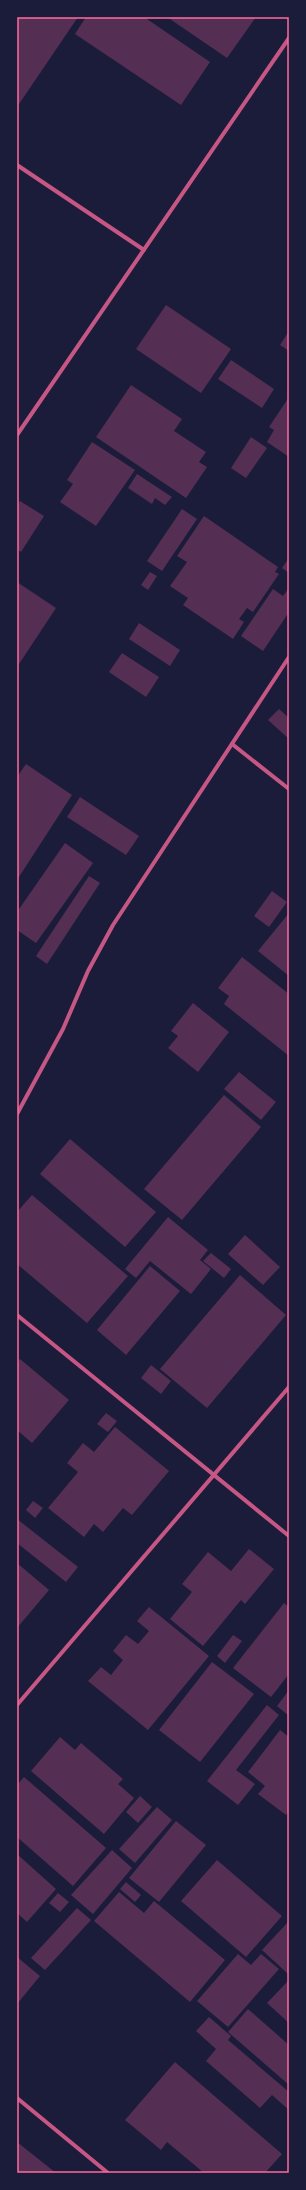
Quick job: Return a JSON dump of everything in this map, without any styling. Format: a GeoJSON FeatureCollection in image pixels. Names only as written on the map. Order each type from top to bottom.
{"type":"FeatureCollection","features":[{"type":"Feature","properties":{"kind":"street"},"geometry":{"type":"LineString","coordinates":[[17,435],[289,38]]}},
{"type":"Feature","properties":{"kind":"street"},"geometry":{"type":"LineString","coordinates":[[17,165],[144,250]]}},
{"type":"Feature","properties":{"kind":"street"},"geometry":{"type":"LineString","coordinates":[[17,1114],[63,1028],[88,971],[113,925],[289,656]]}},
{"type":"Feature","properties":{"kind":"street"},"geometry":{"type":"LineString","coordinates":[[232,744],[289,789]]}},
{"type":"Feature","properties":{"kind":"street"},"geometry":{"type":"LineString","coordinates":[[17,1315],[289,1536]]}},
{"type":"Feature","properties":{"kind":"street"},"geometry":{"type":"LineString","coordinates":[[17,1705],[289,1387]]}},
{"type":"Feature","properties":{"kind":"street"},"geometry":{"type":"LineString","coordinates":[[17,2098],[108,2173]]}},
{"type":"Feature","properties":{"kind":"building"},"geometry":{"type":"Polygon","coordinates":[[[17,17],[78,17],[17,107],[17,17]]]}},
{"type":"Feature","properties":{"kind":"building"},"geometry":{"type":"Polygon","coordinates":[[[86,17],[144,17],[210,62],[181,105],[75,34],[86,17]]]}},
{"type":"Feature","properties":{"kind":"building"},"geometry":{"type":"Polygon","coordinates":[[[167,17],[256,17],[227,58],[167,17]]]}},
{"type":"Feature","properties":{"kind":"building"},"geometry":{"type":"Polygon","coordinates":[[[166,305],[231,349],[201,393],[136,349],[166,305]]]}},
{"type":"Feature","properties":{"kind":"building"},"geometry":{"type":"Polygon","coordinates":[[[289,331],[289,351],[280,345],[289,331]]]}},
{"type":"Feature","properties":{"kind":"building"},"geometry":{"type":"Polygon","coordinates":[[[231,360],[274,389],[262,408],[218,379],[231,360]]]}},
{"type":"Feature","properties":{"kind":"building"},"geometry":{"type":"Polygon","coordinates":[[[131,385],[182,419],[174,431],[206,452],[199,462],[207,467],[186,498],[96,437],[131,385]]]}},
{"type":"Feature","properties":{"kind":"building"},"geometry":{"type":"Polygon","coordinates":[[[289,397],[289,457],[267,442],[274,430],[269,427],[289,397]]]}},
{"type":"Feature","properties":{"kind":"building"},"geometry":{"type":"Polygon","coordinates":[[[251,437],[267,448],[246,478],[231,468],[251,437]]]}},
{"type":"Feature","properties":{"kind":"building"},"geometry":{"type":"Polygon","coordinates":[[[92,442],[135,470],[96,526],[60,502],[73,484],[67,480],[92,442]]]}},
{"type":"Feature","properties":{"kind":"building"},"geometry":{"type":"Polygon","coordinates":[[[137,474],[172,497],[165,505],[155,498],[152,504],[128,488],[137,474]]]}},
{"type":"Feature","properties":{"kind":"building"},"geometry":{"type":"Polygon","coordinates":[[[20,501],[44,516],[21,552],[17,549],[17,505],[20,501]]]}},
{"type":"Feature","properties":{"kind":"building"},"geometry":{"type":"Polygon","coordinates":[[[182,509],[197,519],[162,571],[147,561],[182,509]]]}},
{"type":"Feature","properties":{"kind":"building"},"geometry":{"type":"Polygon","coordinates":[[[204,516],[278,567],[275,572],[279,574],[253,612],[247,608],[239,619],[244,622],[233,639],[183,605],[188,598],[170,586],[187,562],[177,556],[204,516]]]}},
{"type":"Feature","properties":{"kind":"building"},"geometry":{"type":"Polygon","coordinates":[[[289,558],[289,573],[282,568],[289,558]]]}},
{"type":"Feature","properties":{"kind":"building"},"geometry":{"type":"Polygon","coordinates":[[[150,572],[157,576],[148,590],[141,585],[150,572]]]}},
{"type":"Feature","properties":{"kind":"building"},"geometry":{"type":"Polygon","coordinates":[[[17,582],[56,608],[17,667],[17,582]]]}},
{"type":"Feature","properties":{"kind":"building"},"geometry":{"type":"Polygon","coordinates":[[[289,588],[289,612],[263,651],[241,636],[273,589],[283,596],[289,588]]]}},
{"type":"Feature","properties":{"kind":"building"},"geometry":{"type":"Polygon","coordinates":[[[139,623],[180,650],[170,666],[129,639],[139,623]]]}},
{"type":"Feature","properties":{"kind":"building"},"geometry":{"type":"Polygon","coordinates":[[[122,653],[159,677],[146,697],[109,672],[122,653]]]}},
{"type":"Feature","properties":{"kind":"building"},"geometry":{"type":"Polygon","coordinates":[[[279,709],[289,718],[289,739],[268,720],[279,709]]]}},
{"type":"Feature","properties":{"kind":"building"},"geometry":{"type":"Polygon","coordinates":[[[26,764],[72,795],[17,880],[17,777],[26,764]]]}},
{"type":"Feature","properties":{"kind":"building"},"geometry":{"type":"Polygon","coordinates":[[[80,797],[139,836],[126,855],[67,817],[80,797]]]}},
{"type":"Feature","properties":{"kind":"building"},"geometry":{"type":"Polygon","coordinates":[[[65,843],[93,863],[36,943],[17,930],[17,912],[65,843]]]}},
{"type":"Feature","properties":{"kind":"building"},"geometry":{"type":"Polygon","coordinates":[[[89,876],[100,883],[47,964],[36,956],[89,876]]]}},
{"type":"Feature","properties":{"kind":"building"},"geometry":{"type":"Polygon","coordinates":[[[272,891],[287,902],[269,927],[254,916],[272,891]]]}},
{"type":"Feature","properties":{"kind":"building"},"geometry":{"type":"Polygon","coordinates":[[[289,913],[289,976],[258,951],[289,913]]]}},
{"type":"Feature","properties":{"kind":"building"},"geometry":{"type":"Polygon","coordinates":[[[242,957],[289,994],[289,1056],[224,1004],[229,996],[218,988],[242,957]]]}},
{"type":"Feature","properties":{"kind":"building"},"geometry":{"type":"Polygon","coordinates":[[[193,1003],[229,1032],[198,1072],[168,1048],[178,1036],[171,1031],[193,1003]]]}},
{"type":"Feature","properties":{"kind":"building"},"geometry":{"type":"Polygon","coordinates":[[[239,1072],[276,1102],[261,1120],[224,1089],[239,1072]]]}},
{"type":"Feature","properties":{"kind":"building"},"geometry":{"type":"Polygon","coordinates":[[[224,1095],[261,1127],[182,1220],[144,1189],[224,1095]]]}},
{"type":"Feature","properties":{"kind":"building"},"geometry":{"type":"Polygon","coordinates":[[[70,1139],[156,1212],[125,1247],[40,1174],[70,1139]]]}},
{"type":"Feature","properties":{"kind":"building"},"geometry":{"type":"Polygon","coordinates":[[[32,1195],[128,1276],[87,1323],[17,1264],[17,1212],[32,1195]]]}},
{"type":"Feature","properties":{"kind":"building"},"geometry":{"type":"Polygon","coordinates":[[[168,1217],[208,1250],[200,1260],[211,1269],[191,1294],[150,1261],[136,1278],[125,1269],[168,1217]]]}},
{"type":"Feature","properties":{"kind":"building"},"geometry":{"type":"Polygon","coordinates":[[[245,1235],[280,1267],[263,1285],[228,1254],[245,1235]]]}},
{"type":"Feature","properties":{"kind":"building"},"geometry":{"type":"Polygon","coordinates":[[[211,1253],[231,1269],[224,1278],[203,1261],[211,1253]]]}},
{"type":"Feature","properties":{"kind":"building"},"geometry":{"type":"Polygon","coordinates":[[[150,1266],[180,1291],[126,1355],[97,1330],[150,1266]]]}},
{"type":"Feature","properties":{"kind":"building"},"geometry":{"type":"Polygon","coordinates":[[[240,1275],[286,1315],[207,1408],[160,1369],[240,1275]]]}},
{"type":"Feature","properties":{"kind":"building"},"geometry":{"type":"Polygon","coordinates":[[[20,1359],[69,1400],[32,1443],[17,1430],[17,1363],[20,1359]]]}},
{"type":"Feature","properties":{"kind":"building"},"geometry":{"type":"Polygon","coordinates":[[[151,1365],[171,1381],[161,1394],[141,1378],[151,1365]]]}},
{"type":"Feature","properties":{"kind":"building"},"geometry":{"type":"Polygon","coordinates":[[[106,1413],[117,1421],[108,1432],[97,1424],[106,1413]]]}},
{"type":"Feature","properties":{"kind":"building"},"geometry":{"type":"Polygon","coordinates":[[[115,1427],[169,1471],[132,1515],[123,1508],[103,1532],[94,1524],[84,1537],[48,1508],[78,1472],[67,1463],[83,1443],[94,1452],[115,1427]]]}},
{"type":"Feature","properties":{"kind":"building"},"geometry":{"type":"Polygon","coordinates":[[[33,1501],[43,1508],[35,1518],[26,1510],[33,1501]]]}},
{"type":"Feature","properties":{"kind":"building"},"geometry":{"type":"Polygon","coordinates":[[[17,1519],[78,1567],[66,1582],[17,1543],[17,1519]]]}},
{"type":"Feature","properties":{"kind":"building"},"geometry":{"type":"Polygon","coordinates":[[[249,1549],[274,1569],[245,1604],[241,1600],[203,1646],[170,1619],[192,1592],[182,1584],[208,1552],[231,1571],[249,1549]]]}},
{"type":"Feature","properties":{"kind":"building"},"geometry":{"type":"Polygon","coordinates":[[[17,1563],[49,1590],[17,1628],[17,1563]]]}},
{"type":"Feature","properties":{"kind":"building"},"geometry":{"type":"Polygon","coordinates":[[[284,1603],[289,1607],[289,1674],[271,1697],[233,1668],[284,1603]]]}},
{"type":"Feature","properties":{"kind":"building"},"geometry":{"type":"Polygon","coordinates":[[[149,1607],[209,1656],[148,1730],[88,1681],[101,1667],[111,1675],[123,1660],[113,1651],[126,1635],[138,1644],[149,1631],[137,1621],[149,1607]]]}},
{"type":"Feature","properties":{"kind":"building"},"geometry":{"type":"Polygon","coordinates":[[[233,1635],[242,1641],[225,1663],[217,1656],[233,1635]]]}},
{"type":"Feature","properties":{"kind":"building"},"geometry":{"type":"Polygon","coordinates":[[[212,1662],[254,1694],[200,1762],[159,1730],[212,1662]]]}},
{"type":"Feature","properties":{"kind":"building"},"geometry":{"type":"Polygon","coordinates":[[[289,1690],[289,1716],[277,1706],[289,1690]]]}},
{"type":"Feature","properties":{"kind":"building"},"geometry":{"type":"Polygon","coordinates":[[[267,1705],[279,1715],[236,1770],[255,1784],[238,1805],[207,1781],[267,1705]]]}},
{"type":"Feature","properties":{"kind":"building"},"geometry":{"type":"Polygon","coordinates":[[[280,1730],[289,1737],[289,1811],[286,1815],[258,1794],[265,1786],[248,1772],[280,1730]]]}},
{"type":"Feature","properties":{"kind":"building"},"geometry":{"type":"Polygon","coordinates":[[[60,1737],[75,1750],[81,1743],[123,1779],[118,1784],[134,1798],[104,1834],[31,1771],[60,1737]]]}},
{"type":"Feature","properties":{"kind":"building"},"geometry":{"type":"Polygon","coordinates":[[[24,1777],[106,1848],[73,1886],[17,1837],[17,1785],[24,1777]]]}},
{"type":"Feature","properties":{"kind":"building"},"geometry":{"type":"Polygon","coordinates":[[[140,1796],[152,1807],[138,1823],[126,1812],[140,1796]]]}},
{"type":"Feature","properties":{"kind":"building"},"geometry":{"type":"Polygon","coordinates":[[[157,1807],[172,1820],[135,1863],[119,1849],[157,1807]]]}},
{"type":"Feature","properties":{"kind":"building"},"geometry":{"type":"Polygon","coordinates":[[[176,1821],[206,1845],[159,1902],[129,1878],[176,1821]]]}},
{"type":"Feature","properties":{"kind":"building"},"geometry":{"type":"Polygon","coordinates":[[[112,1850],[132,1868],[93,1914],[71,1895],[112,1850]]]}},
{"type":"Feature","properties":{"kind":"building"},"geometry":{"type":"Polygon","coordinates":[[[17,1854],[56,1889],[27,1922],[17,1913],[17,1854]]]}},
{"type":"Feature","properties":{"kind":"building"},"geometry":{"type":"Polygon","coordinates":[[[217,1860],[282,1916],[246,1957],[181,1901],[217,1860]]]}},
{"type":"Feature","properties":{"kind":"building"},"geometry":{"type":"Polygon","coordinates":[[[126,1882],[141,1895],[135,1902],[120,1889],[126,1882]]]}},
{"type":"Feature","properties":{"kind":"building"},"geometry":{"type":"Polygon","coordinates":[[[119,1892],[144,1913],[154,1901],[225,1960],[190,2002],[94,1921],[119,1892]]]}},
{"type":"Feature","properties":{"kind":"building"},"geometry":{"type":"Polygon","coordinates":[[[58,1893],[69,1902],[60,1912],[49,1903],[58,1893]]]}},
{"type":"Feature","properties":{"kind":"building"},"geometry":{"type":"Polygon","coordinates":[[[77,1908],[91,1920],[45,1970],[31,1958],[77,1908]]]}},
{"type":"Feature","properties":{"kind":"building"},"geometry":{"type":"Polygon","coordinates":[[[289,1921],[289,1972],[287,1973],[262,1950],[289,1921]]]}},
{"type":"Feature","properties":{"kind":"building"},"geometry":{"type":"Polygon","coordinates":[[[238,1954],[251,1965],[261,1954],[279,1969],[228,2027],[197,2001],[238,1954]]]}},
{"type":"Feature","properties":{"kind":"building"},"geometry":{"type":"Polygon","coordinates":[[[17,1957],[40,1976],[17,2004],[17,1957]]]}},
{"type":"Feature","properties":{"kind":"building"},"geometry":{"type":"Polygon","coordinates":[[[289,1980],[289,2023],[267,2003],[289,1980]]]}},
{"type":"Feature","properties":{"kind":"building"},"geometry":{"type":"Polygon","coordinates":[[[248,2009],[289,2045],[289,2085],[228,2032],[248,2009]]]}},
{"type":"Feature","properties":{"kind":"building"},"geometry":{"type":"Polygon","coordinates":[[[209,2017],[231,2036],[228,2040],[289,2092],[289,2110],[272,2095],[260,2108],[206,2061],[216,2049],[196,2031],[209,2017]]]}},
{"type":"Feature","properties":{"kind":"building"},"geometry":{"type":"Polygon","coordinates":[[[175,2062],[282,2154],[265,2173],[204,2173],[167,2142],[161,2150],[125,2120],[175,2062]]]}},
{"type":"Feature","properties":{"kind":"building"},"geometry":{"type":"Polygon","coordinates":[[[17,2142],[56,2173],[17,2173],[17,2142]]]}}]}
